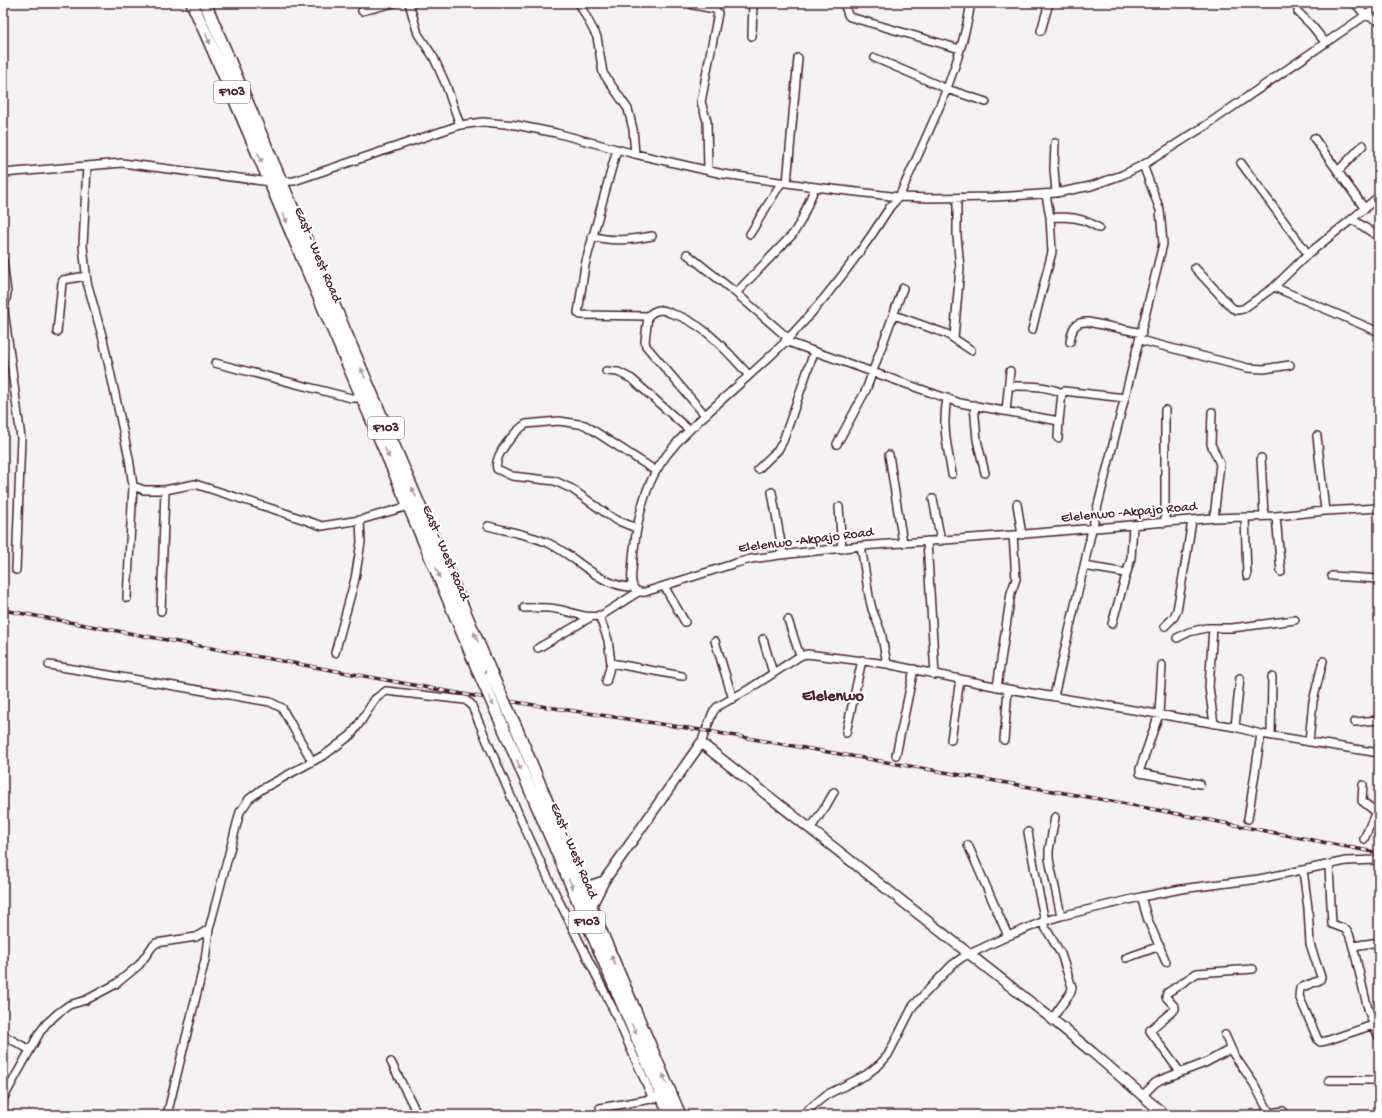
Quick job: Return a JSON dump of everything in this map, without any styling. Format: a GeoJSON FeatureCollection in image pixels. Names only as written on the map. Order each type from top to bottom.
{"type":"FeatureCollection","features":[{"type":"Feature","properties":{"kind":"main road","name":"East - West Road"},"geometry":{"type":"LineString","coordinates":[[192,3],[275,182],[516,727],[680,1115]]}},
{"type":"Feature","properties":{"kind":"main road","name":"East - West Road"},"geometry":{"type":"LineString","coordinates":[[205,3],[275,182],[409,506],[504,729],[619,1009],[658,1098],[670,1115]]}},
{"type":"Feature","properties":{"kind":"street"},"geometry":{"type":"LineString","coordinates":[[362,11],[394,3]]}},
{"type":"Feature","properties":{"kind":"street"},"geometry":{"type":"LineString","coordinates":[[409,3],[418,34],[434,58],[446,85],[460,125]]}},
{"type":"Feature","properties":{"kind":"street"},"geometry":{"type":"LineString","coordinates":[[579,3],[598,37],[603,73],[628,109],[633,129],[635,154]]}},
{"type":"Feature","properties":{"kind":"street"},"geometry":{"type":"LineString","coordinates":[[690,3],[693,6],[715,9],[718,12],[701,102],[707,121],[708,170]]}},
{"type":"Feature","properties":{"kind":"street"},"geometry":{"type":"LineString","coordinates":[[752,36],[753,3]]}},
{"type":"Feature","properties":{"kind":"street"},"geometry":{"type":"LineString","coordinates":[[844,3],[848,16],[850,17],[960,49]]}},
{"type":"Feature","properties":{"kind":"street"},"geometry":{"type":"LineString","coordinates":[[635,589],[631,578],[636,528],[646,492],[656,471],[671,449],[688,430],[787,340],[840,278],[890,206],[899,197],[947,89],[960,49],[971,3]]}},
{"type":"Feature","properties":{"kind":"street"},"geometry":{"type":"LineString","coordinates":[[1041,31],[1049,3]]}},
{"type":"Feature","properties":{"kind":"street"},"geometry":{"type":"LineString","coordinates":[[1355,3],[1365,15],[1379,21]]}},
{"type":"Feature","properties":{"kind":"street"},"geometry":{"type":"LineString","coordinates":[[3,173],[122,163],[275,182],[294,181],[460,125],[483,122],[516,125],[550,132],[635,154],[746,178],[815,187],[899,197],[957,198],[1056,193],[1091,186],[1122,175],[1143,165],[1194,133],[1365,15],[1376,5]]}},
{"type":"Feature","properties":{"kind":"street"},"geometry":{"type":"LineString","coordinates":[[1298,12],[1325,42]]}},
{"type":"Feature","properties":{"kind":"street"},"geometry":{"type":"LineString","coordinates":[[750,234],[784,183],[798,58]]}},
{"type":"Feature","properties":{"kind":"street"},"geometry":{"type":"LineString","coordinates":[[875,58],[947,89],[986,102]]}},
{"type":"Feature","properties":{"kind":"street"},"geometry":{"type":"LineString","coordinates":[[1314,138],[1365,209]]}},
{"type":"Feature","properties":{"kind":"street"},"geometry":{"type":"LineString","coordinates":[[1055,143],[1054,169],[1056,193]]}},
{"type":"Feature","properties":{"kind":"street"},"geometry":{"type":"LineString","coordinates":[[1338,171],[1363,145]]}},
{"type":"Feature","properties":{"kind":"street"},"geometry":{"type":"LineString","coordinates":[[617,149],[585,265],[578,313],[581,315],[648,316],[661,310],[674,314],[689,320],[717,341],[749,376]]}},
{"type":"Feature","properties":{"kind":"street"},"geometry":{"type":"LineString","coordinates":[[1241,164],[1308,254]]}},
{"type":"Feature","properties":{"kind":"street"},"geometry":{"type":"LineString","coordinates":[[1054,696],[1092,529],[1163,244],[1160,210],[1143,165]]}},
{"type":"Feature","properties":{"kind":"street"},"geometry":{"type":"LineString","coordinates":[[87,166],[83,246],[86,276],[104,346],[129,458],[133,486],[127,598]]}},
{"type":"Feature","properties":{"kind":"street"},"geometry":{"type":"LineString","coordinates":[[736,293],[793,234],[801,220],[815,187]]}},
{"type":"Feature","properties":{"kind":"street"},"geometry":{"type":"LineString","coordinates":[[1032,330],[1052,252],[1050,217],[1046,194]]}},
{"type":"Feature","properties":{"kind":"street"},"geometry":{"type":"LineString","coordinates":[[1195,268],[1235,309],[1243,309],[1274,287],[1308,254],[1365,209],[1379,196]]}},
{"type":"Feature","properties":{"kind":"street"},"geometry":{"type":"LineString","coordinates":[[954,338],[960,268],[956,236],[957,198]]}},
{"type":"Feature","properties":{"kind":"street"},"geometry":{"type":"LineString","coordinates":[[1050,217],[1080,219],[1099,228]]}},
{"type":"Feature","properties":{"kind":"street"},"geometry":{"type":"LineString","coordinates":[[1352,219],[1379,237]]}},
{"type":"Feature","properties":{"kind":"street"},"geometry":{"type":"LineString","coordinates":[[592,236],[616,240],[638,239],[652,236]]}},
{"type":"Feature","properties":{"kind":"street"},"geometry":{"type":"LineString","coordinates":[[687,254],[736,293],[787,340],[814,352],[960,403],[1058,421]]}},
{"type":"Feature","properties":{"kind":"street"},"geometry":{"type":"LineString","coordinates":[[3,261],[7,293],[4,310],[6,352],[21,438],[16,570]]}},
{"type":"Feature","properties":{"kind":"street"},"geometry":{"type":"LineString","coordinates":[[57,332],[63,280],[86,276]]}},
{"type":"Feature","properties":{"kind":"street"},"geometry":{"type":"LineString","coordinates":[[1274,287],[1379,332]]}},
{"type":"Feature","properties":{"kind":"street"},"geometry":{"type":"LineString","coordinates":[[837,444],[860,403],[903,288]]}},
{"type":"Feature","properties":{"kind":"street"},"geometry":{"type":"LineString","coordinates":[[894,315],[954,338],[971,350]]}},
{"type":"Feature","properties":{"kind":"street"},"geometry":{"type":"LineString","coordinates":[[648,316],[646,346],[705,415]]}},
{"type":"Feature","properties":{"kind":"street"},"geometry":{"type":"LineString","coordinates":[[1070,342],[1076,324],[1080,322],[1088,322],[1248,368],[1264,369],[1290,365]]}},
{"type":"Feature","properties":{"kind":"street"},"geometry":{"type":"LineString","coordinates":[[758,469],[778,450],[783,441],[814,352]]}},
{"type":"Feature","properties":{"kind":"street"},"geometry":{"type":"LineString","coordinates":[[215,363],[351,398],[364,398]]}},
{"type":"Feature","properties":{"kind":"street"},"geometry":{"type":"LineString","coordinates":[[606,371],[618,372],[632,379],[688,430]]}},
{"type":"Feature","properties":{"kind":"street"},"geometry":{"type":"LineString","coordinates":[[1006,411],[1010,371]]}},
{"type":"Feature","properties":{"kind":"street"},"geometry":{"type":"LineString","coordinates":[[1008,386],[1047,387],[1062,393],[1064,391],[1125,398]]}},
{"type":"Feature","properties":{"kind":"street"},"geometry":{"type":"LineString","coordinates":[[1058,438],[1058,421],[1062,393]]}},
{"type":"Feature","properties":{"kind":"street"},"geometry":{"type":"LineString","coordinates":[[947,398],[944,415],[944,433],[952,474]]}},
{"type":"Feature","properties":{"kind":"street"},"geometry":{"type":"LineString","coordinates":[[974,405],[976,440],[985,474]]}},
{"type":"Feature","properties":{"kind":"street"},"geometry":{"type":"LineString","coordinates":[[1165,410],[1165,523]]}},
{"type":"Feature","properties":{"kind":"street"},"geometry":{"type":"LineString","coordinates":[[1212,412],[1211,444],[1220,464],[1214,518]]}},
{"type":"Feature","properties":{"kind":"street"},"geometry":{"type":"LineString","coordinates":[[636,528],[614,519],[565,485],[555,481],[512,476],[497,469],[496,461],[504,446],[526,424],[560,421],[584,425],[656,471]]}},
{"type":"Feature","properties":{"kind":"street"},"geometry":{"type":"LineString","coordinates":[[1317,436],[1325,511]]}},
{"type":"Feature","properties":{"kind":"street"},"geometry":{"type":"LineString","coordinates":[[889,455],[902,543]]}},
{"type":"Feature","properties":{"kind":"street"},"geometry":{"type":"LineString","coordinates":[[1261,458],[1264,516]]}},
{"type":"Feature","properties":{"kind":"street"},"geometry":{"type":"LineString","coordinates":[[133,486],[144,490],[165,490],[195,484],[322,526],[360,520],[409,506]]}},
{"type":"Feature","properties":{"kind":"street"},"geometry":{"type":"LineString","coordinates":[[161,611],[165,490]]}},
{"type":"Feature","properties":{"kind":"street"},"geometry":{"type":"LineString","coordinates":[[772,492],[783,554]]}},
{"type":"Feature","properties":{"kind":"street"},"geometry":{"type":"LineString","coordinates":[[933,499],[941,541]]}},
{"type":"Feature","properties":{"kind":"street"},"geometry":{"type":"LineString","coordinates":[[1017,504],[1022,535]]}},
{"type":"Feature","properties":{"kind":"street"},"geometry":{"type":"LineString","coordinates":[[839,507],[842,549]]}},
{"type":"Feature","properties":{"kind":"street","name":"Elelenwo -Akpajo Road"},"geometry":{"type":"LineString","coordinates":[[635,589],[645,592],[736,563],[783,554],[861,546],[1022,535],[1214,518],[1276,516],[1379,508]]}},
{"type":"Feature","properties":{"kind":"street"},"geometry":{"type":"LineString","coordinates":[[1276,516],[1281,572]]}},
{"type":"Feature","properties":{"kind":"street"},"geometry":{"type":"LineString","coordinates":[[1245,517],[1247,576]]}},
{"type":"Feature","properties":{"kind":"street"},"geometry":{"type":"LineString","coordinates":[[335,652],[355,579],[361,542],[360,520]]}},
{"type":"Feature","properties":{"kind":"street"},"geometry":{"type":"LineString","coordinates":[[1165,626],[1174,617],[1177,610],[1192,520]]}},
{"type":"Feature","properties":{"kind":"street"},"geometry":{"type":"LineString","coordinates":[[1112,624],[1131,558],[1133,525]]}},
{"type":"Feature","properties":{"kind":"street"},"geometry":{"type":"LineString","coordinates":[[488,526],[548,543],[604,579],[620,586],[635,589]]}},
{"type":"Feature","properties":{"kind":"street"},"geometry":{"type":"LineString","coordinates":[[997,687],[1011,593],[1016,579],[1014,535]]}},
{"type":"Feature","properties":{"kind":"street"},"geometry":{"type":"LineString","coordinates":[[927,541],[935,675]]}},
{"type":"Feature","properties":{"kind":"street"},"geometry":{"type":"LineString","coordinates":[[861,546],[869,596],[872,609],[881,632],[887,664]]}},
{"type":"Feature","properties":{"kind":"street"},"geometry":{"type":"LineString","coordinates":[[1084,566],[1126,573]]}},
{"type":"Feature","properties":{"kind":"street"},"geometry":{"type":"LineString","coordinates":[[1332,576],[1379,579]]}},
{"type":"Feature","properties":{"kind":"street"},"geometry":{"type":"LineString","coordinates":[[664,586],[685,622]]}},
{"type":"Feature","properties":{"kind":"street"},"geometry":{"type":"LineString","coordinates":[[538,648],[591,617],[599,615],[635,589]]}},
{"type":"Feature","properties":{"kind":"street"},"geometry":{"type":"LineString","coordinates":[[524,608],[554,608],[591,617]]}},
{"type":"Feature","properties":{"kind":"street"},"geometry":{"type":"LineString","coordinates":[[599,615],[608,640],[611,663],[606,682]]}},
{"type":"Feature","properties":{"kind":"street"},"geometry":{"type":"LineString","coordinates":[[788,620],[800,656]]}},
{"type":"Feature","properties":{"kind":"street"},"geometry":{"type":"LineString","coordinates":[[1177,638],[1196,630],[1239,627],[1295,620]]}},
{"type":"Feature","properties":{"kind":"street"},"geometry":{"type":"LineString","coordinates":[[1213,628],[1209,687],[1214,724]]}},
{"type":"Feature","properties":{"kind":"street"},"geometry":{"type":"LineString","coordinates":[[763,639],[773,673]]}},
{"type":"Feature","properties":{"kind":"street"},"geometry":{"type":"LineString","coordinates":[[715,641],[733,699]]}},
{"type":"Feature","properties":{"kind":"street"},"geometry":{"type":"LineString","coordinates":[[591,907],[604,881],[702,744],[713,712],[716,708],[733,699],[800,656],[806,654],[887,664],[1008,689],[1235,727],[1261,734],[1379,753]]}},
{"type":"Feature","properties":{"kind":"street"},"geometry":{"type":"LineString","coordinates":[[846,733],[862,660]]}},
{"type":"Feature","properties":{"kind":"street"},"geometry":{"type":"LineString","coordinates":[[1309,742],[1313,701],[1323,661]]}},
{"type":"Feature","properties":{"kind":"street"},"geometry":{"type":"LineString","coordinates":[[611,663],[682,676]]}},
{"type":"Feature","properties":{"kind":"street"},"geometry":{"type":"LineString","coordinates":[[49,665],[270,702],[282,708],[312,761]]}},
{"type":"Feature","properties":{"kind":"street"},"geometry":{"type":"LineString","coordinates":[[1162,665],[1159,714],[1140,773],[1200,784]]}},
{"type":"Feature","properties":{"kind":"street"},"geometry":{"type":"LineString","coordinates":[[896,755],[914,669]]}},
{"type":"Feature","properties":{"kind":"street"},"geometry":{"type":"LineString","coordinates":[[1271,735],[1272,677]]}},
{"type":"Feature","properties":{"kind":"street"},"geometry":{"type":"LineString","coordinates":[[1235,727],[1240,678]]}},
{"type":"Feature","properties":{"kind":"street"},"geometry":{"type":"LineString","coordinates":[[951,740],[960,679]]}},
{"type":"Feature","properties":{"kind":"street"},"geometry":{"type":"LineString","coordinates":[[1004,740],[1008,689]]}},
{"type":"Feature","properties":{"kind":"street"},"geometry":{"type":"LineString","coordinates":[[167,1115],[205,960],[210,929],[240,812],[248,799],[262,789],[326,754],[351,735],[362,722],[375,699],[386,691],[465,700],[471,704],[525,829],[557,898],[619,1009]]}},
{"type":"Feature","properties":{"kind":"street"},"geometry":{"type":"LineString","coordinates":[[1355,722],[1379,720]]}},
{"type":"Feature","properties":{"kind":"street"},"geometry":{"type":"LineString","coordinates":[[1248,819],[1261,734]]}},
{"type":"Feature","properties":{"kind":"street"},"geometry":{"type":"LineString","coordinates":[[702,744],[1052,1019],[1165,1115]]}},
{"type":"Feature","properties":{"kind":"street"},"geometry":{"type":"LineString","coordinates":[[1362,785],[1362,801],[1377,813],[1364,839]]}},
{"type":"Feature","properties":{"kind":"street"},"geometry":{"type":"LineString","coordinates":[[810,829],[834,792]]}},
{"type":"Feature","properties":{"kind":"street"},"geometry":{"type":"LineString","coordinates":[[1055,817],[1049,850],[1049,859],[1061,916]]}},
{"type":"Feature","properties":{"kind":"street"},"geometry":{"type":"LineString","coordinates":[[1028,832],[1044,922],[1061,954],[1072,987],[1071,992],[1052,1019]]}},
{"type":"Feature","properties":{"kind":"street"},"geometry":{"type":"LineString","coordinates":[[968,845],[1008,936]]}},
{"type":"Feature","properties":{"kind":"street"},"geometry":{"type":"LineString","coordinates":[[802,1115],[826,1095],[876,1068],[888,1054],[913,1006],[952,965],[959,959],[1008,936],[1061,916],[1141,897],[1181,889],[1259,879],[1329,864],[1379,860]]}},
{"type":"Feature","properties":{"kind":"street"},"geometry":{"type":"LineString","coordinates":[[1329,864],[1332,924],[1345,929],[1349,934],[1373,1024],[1379,1037]]}},
{"type":"Feature","properties":{"kind":"street"},"geometry":{"type":"LineString","coordinates":[[1303,870],[1308,908],[1310,944],[1321,977],[1320,980],[1300,988],[1299,996],[1318,1040],[1320,1042],[1326,1041],[1373,1024]]}},
{"type":"Feature","properties":{"kind":"street"},"geometry":{"type":"LineString","coordinates":[[582,885],[592,885],[604,881]]}},
{"type":"Feature","properties":{"kind":"street"},"geometry":{"type":"LineString","coordinates":[[1141,897],[1148,920],[1166,962]]}},
{"type":"Feature","properties":{"kind":"street"},"geometry":{"type":"LineString","coordinates":[[3,1099],[40,1032],[58,1013],[69,1005],[86,1000],[116,984],[139,965],[156,943],[196,937],[210,929]]}},
{"type":"Feature","properties":{"kind":"street"},"geometry":{"type":"LineString","coordinates":[[1353,946],[1379,942]]}},
{"type":"Feature","properties":{"kind":"street"},"geometry":{"type":"LineString","coordinates":[[1126,958],[1160,946]]}},
{"type":"Feature","properties":{"kind":"street"},"geometry":{"type":"LineString","coordinates":[[1180,1072],[1150,1032],[1150,1030],[1175,1009],[1166,997],[1167,993],[1197,973],[1253,969]]}},
{"type":"Feature","properties":{"kind":"street"},"geometry":{"type":"LineString","coordinates":[[3,1035],[30,1050]]}},
{"type":"Feature","properties":{"kind":"street"},"geometry":{"type":"LineString","coordinates":[[1225,1036],[1232,1051],[1254,1084],[1269,1112]]}},
{"type":"Feature","properties":{"kind":"street"},"geometry":{"type":"LineString","coordinates":[[1143,1095],[1155,1083],[1168,1076],[1205,1063],[1227,1051],[1232,1051]]}},
{"type":"Feature","properties":{"kind":"street"},"geometry":{"type":"LineString","coordinates":[[391,1062],[418,1115]]}},
{"type":"Feature","properties":{"kind":"street"},"geometry":{"type":"LineString","coordinates":[[1329,1080],[1379,1080]]}},
{"type":"Feature","properties":{"kind":"street"},"geometry":{"type":"LineString","coordinates":[[600,1108],[658,1098]]}},
{"type":"Feature","properties":{"kind":"street"},"geometry":{"type":"LineString","coordinates":[[1257,1115],[1283,1111]]}},
{"type":"Feature","properties":{"kind":"railway"},"geometry":{"type":"LineString","coordinates":[[3,610],[468,695],[707,731],[1111,801],[1379,853]]}},
{"type":"Feature","properties":{"kind":"district","name":"Elelenwo"},"geometry":{"type":"Point","coordinates":[833,697]}}]}
